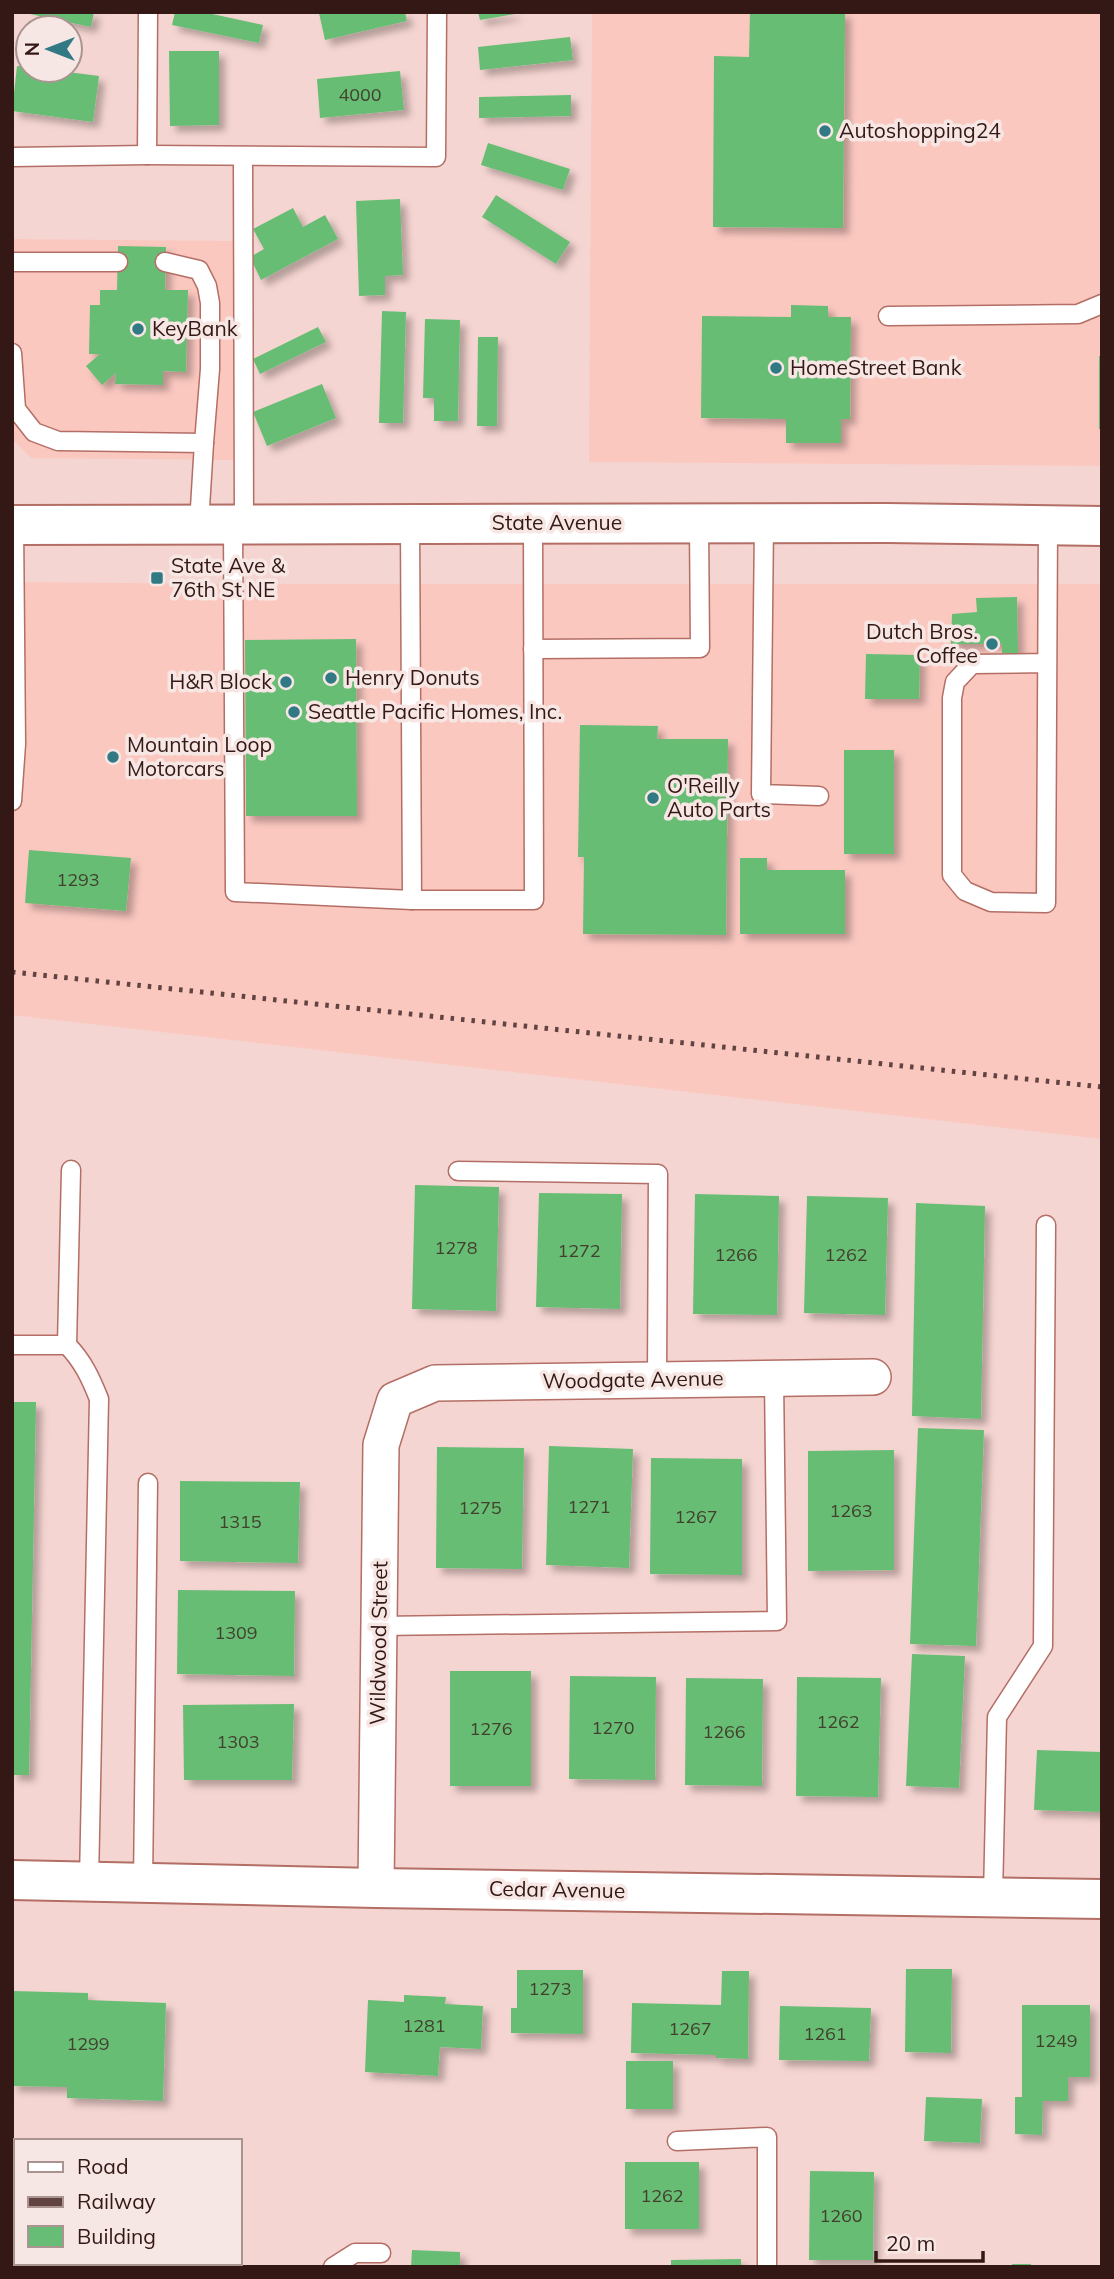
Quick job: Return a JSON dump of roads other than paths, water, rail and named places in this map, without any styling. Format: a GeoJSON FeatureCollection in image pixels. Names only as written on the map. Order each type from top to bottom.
{"type":"FeatureCollection","features":[{"type":"Feature","properties":{"kind":"street","name":"State Avenue"},"geometry":{"type":"LineString","coordinates":[[13,525],[764,523],[1102,526]]}},
{"type":"Feature","properties":{"kind":"street","name":"Woodgate Avenue"},"geometry":{"type":"LineString","coordinates":[[395,1400],[435,1383],[873,1377]]}},
{"type":"Feature","properties":{"kind":"street","name":"Wildwood Street"},"geometry":{"type":"LineString","coordinates":[[376,1888],[381,1445],[395,1400]]}},
{"type":"Feature","properties":{"kind":"street","name":"Cedar Avenue"},"geometry":{"type":"LineString","coordinates":[[12,1880],[1102,1899]]}},
{"type":"Feature","properties":{"kind":"lane"},"geometry":{"type":"LineString","coordinates":[[147,155],[148,12]]}},
{"type":"Feature","properties":{"kind":"lane"},"geometry":{"type":"LineString","coordinates":[[12,157],[436,157],[437,12]]}},
{"type":"Feature","properties":{"kind":"lane"},"geometry":{"type":"LineString","coordinates":[[243,156],[226,524],[235,892],[412,900],[534,900],[533,523]]}},
{"type":"Feature","properties":{"kind":"lane"},"geometry":{"type":"LineString","coordinates":[[12,262],[118,262]]}},
{"type":"Feature","properties":{"kind":"lane"},"geometry":{"type":"LineString","coordinates":[[165,262],[199,271],[207,286],[210,303],[210,369],[204,443],[226,524]]}},
{"type":"Feature","properties":{"kind":"lane"},"geometry":{"type":"LineString","coordinates":[[888,316],[1078,314],[1102,304]]}},
{"type":"Feature","properties":{"kind":"lane"},"geometry":{"type":"LineString","coordinates":[[12,353],[16,410],[34,432],[58,441],[204,443]]}},
{"type":"Feature","properties":{"kind":"lane"},"geometry":{"type":"LineString","coordinates":[[533,649],[700,648],[699,523]]}},
{"type":"Feature","properties":{"kind":"lane"},"geometry":{"type":"LineString","coordinates":[[764,523],[761,794],[819,796]]}},
{"type":"Feature","properties":{"kind":"lane"},"geometry":{"type":"LineString","coordinates":[[410,524],[412,900]]}},
{"type":"Feature","properties":{"kind":"lane"},"geometry":{"type":"LineString","coordinates":[[12,801],[16,744],[13,525]]}},
{"type":"Feature","properties":{"kind":"lane"},"geometry":{"type":"LineString","coordinates":[[1047,663],[972,664],[955,681],[952,698],[952,875],[965,891],[991,902],[1046,903],[1048,525]]}},
{"type":"Feature","properties":{"kind":"lane"},"geometry":{"type":"LineString","coordinates":[[67,1345],[71,1170]]}},
{"type":"Feature","properties":{"kind":"lane"},"geometry":{"type":"LineString","coordinates":[[457,1171],[658,1174],[657,1379]]}},
{"type":"Feature","properties":{"kind":"lane"},"geometry":{"type":"LineString","coordinates":[[993,1897],[997,1717],[1043,1646],[1046,1225]]}},
{"type":"Feature","properties":{"kind":"lane"},"geometry":{"type":"LineString","coordinates":[[12,1345],[67,1345],[85,1367],[99,1399],[89,1881]]}},
{"type":"Feature","properties":{"kind":"lane"},"geometry":{"type":"LineString","coordinates":[[379,1626],[777,1620],[774,1378]]}},
{"type":"Feature","properties":{"kind":"lane"},"geometry":{"type":"LineString","coordinates":[[144,1883],[148,1483]]}},
{"type":"Feature","properties":{"kind":"lane"},"geometry":{"type":"LineString","coordinates":[[677,2141],[767,2137],[767,2267]]}},
{"type":"Feature","properties":{"kind":"lane"},"geometry":{"type":"LineString","coordinates":[[333,2267],[355,2253],[381,2253]]}},
{"type":"Feature","properties":{"kind":"railway"},"geometry":{"type":"LineString","coordinates":[[12,972],[1102,1087]]}},
{"type":"Feature","properties":{"kind":"place","name":"Autoshopping24"},"geometry":{"type":"Point","coordinates":[825,131]}},
{"type":"Feature","properties":{"kind":"place","name":"KeyBank"},"geometry":{"type":"Point","coordinates":[138,329]}},
{"type":"Feature","properties":{"kind":"place","name":"HomeStreet Bank"},"geometry":{"type":"Point","coordinates":[776,368]}},
{"type":"Feature","properties":{"kind":"place","name":"State Ave & 76th St NE"},"geometry":{"type":"Point","coordinates":[157,578]}},
{"type":"Feature","properties":{"kind":"place","name":"Dutch Bros. Coffee"},"geometry":{"type":"Point","coordinates":[992,644]}},
{"type":"Feature","properties":{"kind":"place","name":"Henry Donuts"},"geometry":{"type":"Point","coordinates":[331,678]}},
{"type":"Feature","properties":{"kind":"place","name":"H&R Block"},"geometry":{"type":"Point","coordinates":[286,682]}},
{"type":"Feature","properties":{"kind":"place","name":"Seattle Pacific Homes, Inc."},"geometry":{"type":"Point","coordinates":[294,712]}},
{"type":"Feature","properties":{"kind":"place","name":"Mountain Loop Motorcars"},"geometry":{"type":"Point","coordinates":[113,757]}},
{"type":"Feature","properties":{"kind":"place","name":"O'Reilly Auto Parts"},"geometry":{"type":"Point","coordinates":[653,798]}}]}
